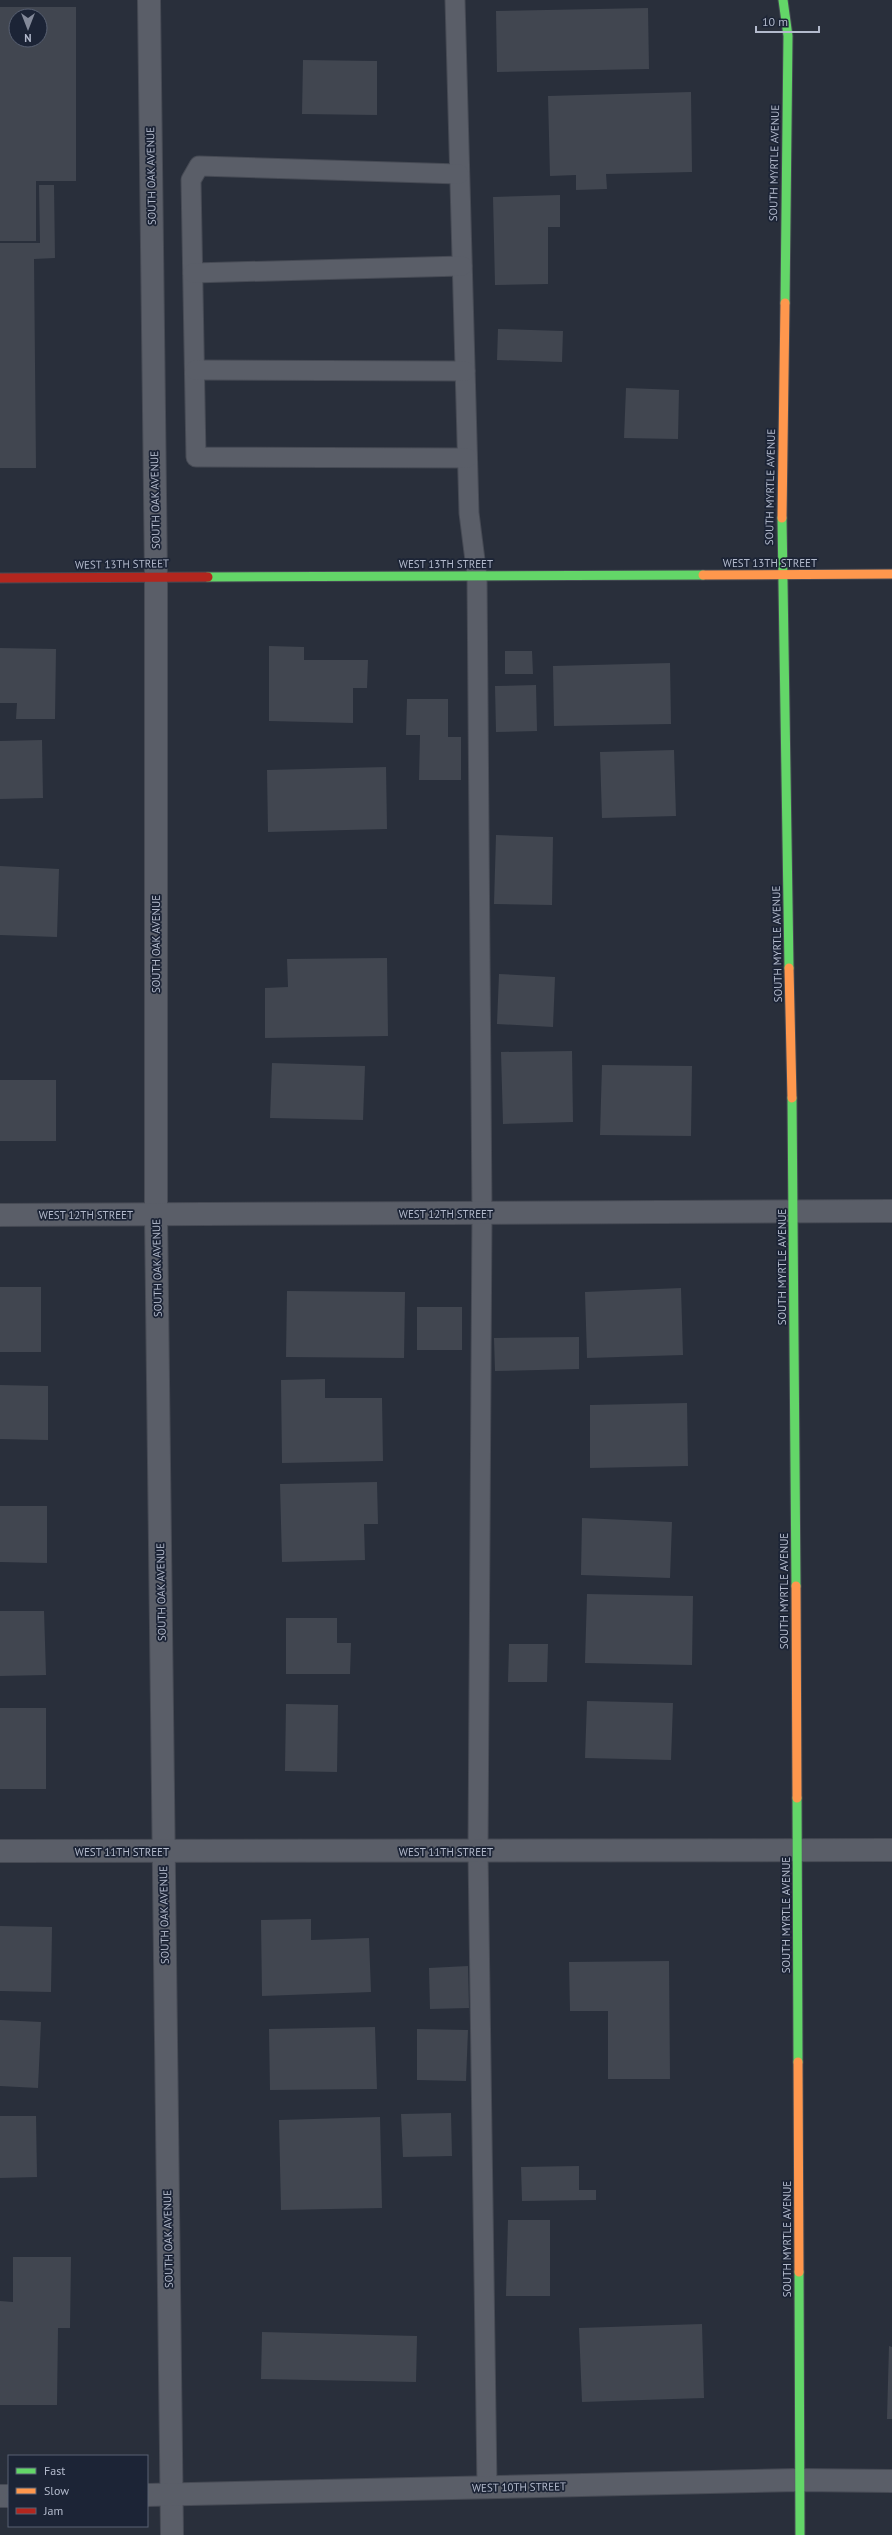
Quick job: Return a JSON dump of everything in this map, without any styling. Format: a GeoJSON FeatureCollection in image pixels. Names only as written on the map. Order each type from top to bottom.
{"type":"FeatureCollection","features":[{"type":"Feature","properties":{"kind":"street","name":"SOUTH OAK AVENUE"},"geometry":{"type":"LineString","coordinates":[[149,0],[156,576],[156,1215],[172,2535]]}},
{"type":"Feature","properties":{"kind":"street","name":"SOUTH MYRTLE AVENUE"},"geometry":{"type":"LineString","coordinates":[[782,0],[788,36],[781,576],[794,1212],[800,2535]]}},
{"type":"Feature","properties":{"kind":"street","name":"WEST 13TH STREET"},"geometry":{"type":"LineString","coordinates":[[0,578],[156,576],[781,576],[892,574]]}},
{"type":"Feature","properties":{"kind":"street","name":"WEST 12TH STREET"},"geometry":{"type":"LineString","coordinates":[[0,1215],[892,1211]]}},
{"type":"Feature","properties":{"kind":"street","name":"WEST 11TH STREET"},"geometry":{"type":"LineString","coordinates":[[0,1851],[478,1852],[892,1850]]}},
{"type":"Feature","properties":{"kind":"street","name":"WEST 10TH STREET"},"geometry":{"type":"LineString","coordinates":[[148,2495],[799,2480],[892,2481]]}},
{"type":"Feature","properties":{"kind":"lane"},"geometry":{"type":"LineString","coordinates":[[455,0],[469,513],[477,576],[482,1214],[478,1852],[487,2488]]}},
{"type":"Feature","properties":{"kind":"lane"},"geometry":{"type":"LineString","coordinates":[[460,174],[199,166],[191,180],[196,457],[467,458]]}},
{"type":"Feature","properties":{"kind":"lane"},"geometry":{"type":"LineString","coordinates":[[193,273],[462,266]]}},
{"type":"Feature","properties":{"kind":"lane"},"geometry":{"type":"LineString","coordinates":[[195,370],[465,371]]}},
{"type":"Feature","properties":{"kind":"building"},"geometry":{"type":"Polygon","coordinates":[[[0,7],[76,7],[76,181],[36,181],[36,241],[0,241],[0,7]]]}},
{"type":"Feature","properties":{"kind":"building"},"geometry":{"type":"Polygon","coordinates":[[[648,8],[649,69],[497,72],[496,11],[648,8]]]}},
{"type":"Feature","properties":{"kind":"building"},"geometry":{"type":"Polygon","coordinates":[[[303,60],[377,61],[377,115],[302,114],[303,60]]]}},
{"type":"Feature","properties":{"kind":"building"},"geometry":{"type":"Polygon","coordinates":[[[691,92],[692,172],[606,174],[607,189],[576,190],[576,175],[550,176],[548,96],[691,92]]]}},
{"type":"Feature","properties":{"kind":"building"},"geometry":{"type":"Polygon","coordinates":[[[39,185],[54,185],[55,258],[34,259],[36,468],[0,468],[0,243],[40,243],[39,185]]]}},
{"type":"Feature","properties":{"kind":"building"},"geometry":{"type":"Polygon","coordinates":[[[560,195],[560,227],[548,227],[548,284],[495,285],[493,197],[560,195]]]}},
{"type":"Feature","properties":{"kind":"building"},"geometry":{"type":"Polygon","coordinates":[[[498,329],[563,331],[562,362],[497,360],[498,329]]]}},
{"type":"Feature","properties":{"kind":"building"},"geometry":{"type":"Polygon","coordinates":[[[626,388],[679,390],[678,439],[624,438],[626,388]]]}},
{"type":"Feature","properties":{"kind":"building"},"geometry":{"type":"Polygon","coordinates":[[[269,646],[304,647],[304,660],[368,660],[367,688],[353,688],[353,723],[269,721],[269,646]]]}},
{"type":"Feature","properties":{"kind":"building"},"geometry":{"type":"Polygon","coordinates":[[[0,648],[56,649],[55,719],[16,719],[17,703],[0,703],[0,648]]]}},
{"type":"Feature","properties":{"kind":"building"},"geometry":{"type":"Polygon","coordinates":[[[505,651],[532,651],[533,674],[505,674],[505,651]]]}},
{"type":"Feature","properties":{"kind":"building"},"geometry":{"type":"Polygon","coordinates":[[[670,663],[671,724],[554,726],[553,666],[670,663]]]}},
{"type":"Feature","properties":{"kind":"building"},"geometry":{"type":"Polygon","coordinates":[[[536,685],[537,731],[496,732],[495,686],[536,685]]]}},
{"type":"Feature","properties":{"kind":"building"},"geometry":{"type":"Polygon","coordinates":[[[407,699],[448,699],[448,737],[461,737],[461,780],[419,780],[420,735],[406,735],[407,699]]]}},
{"type":"Feature","properties":{"kind":"building"},"geometry":{"type":"Polygon","coordinates":[[[42,740],[43,798],[0,799],[0,741],[42,740]]]}},
{"type":"Feature","properties":{"kind":"building"},"geometry":{"type":"Polygon","coordinates":[[[674,750],[676,816],[602,818],[600,752],[674,750]]]}},
{"type":"Feature","properties":{"kind":"building"},"geometry":{"type":"Polygon","coordinates":[[[386,767],[387,829],[268,832],[267,770],[386,767]]]}},
{"type":"Feature","properties":{"kind":"building"},"geometry":{"type":"Polygon","coordinates":[[[496,835],[553,837],[552,905],[494,904],[496,835]]]}},
{"type":"Feature","properties":{"kind":"building"},"geometry":{"type":"Polygon","coordinates":[[[0,866],[59,869],[57,937],[0,935],[0,866]]]}},
{"type":"Feature","properties":{"kind":"building"},"geometry":{"type":"Polygon","coordinates":[[[387,958],[388,1036],[265,1038],[265,988],[288,987],[287,959],[387,958]]]}},
{"type":"Feature","properties":{"kind":"building"},"geometry":{"type":"Polygon","coordinates":[[[499,974],[555,977],[553,1027],[497,1024],[499,974]]]}},
{"type":"Feature","properties":{"kind":"building"},"geometry":{"type":"Polygon","coordinates":[[[572,1051],[573,1122],[503,1124],[501,1052],[572,1051]]]}},
{"type":"Feature","properties":{"kind":"building"},"geometry":{"type":"Polygon","coordinates":[[[272,1063],[365,1066],[363,1120],[270,1118],[272,1063]]]}},
{"type":"Feature","properties":{"kind":"building"},"geometry":{"type":"Polygon","coordinates":[[[602,1065],[692,1066],[691,1136],[600,1135],[602,1065]]]}},
{"type":"Feature","properties":{"kind":"building"},"geometry":{"type":"Polygon","coordinates":[[[0,1080],[56,1080],[56,1141],[0,1141],[0,1080]]]}},
{"type":"Feature","properties":{"kind":"building"},"geometry":{"type":"Polygon","coordinates":[[[0,1287],[41,1287],[41,1352],[0,1352],[0,1287]]]}},
{"type":"Feature","properties":{"kind":"building"},"geometry":{"type":"Polygon","coordinates":[[[681,1288],[683,1355],[587,1358],[585,1292],[681,1288]]]}},
{"type":"Feature","properties":{"kind":"building"},"geometry":{"type":"Polygon","coordinates":[[[287,1291],[405,1292],[404,1358],[286,1357],[287,1291]]]}},
{"type":"Feature","properties":{"kind":"building"},"geometry":{"type":"Polygon","coordinates":[[[417,1307],[462,1307],[462,1350],[417,1350],[417,1307]]]}},
{"type":"Feature","properties":{"kind":"building"},"geometry":{"type":"Polygon","coordinates":[[[579,1337],[579,1369],[495,1371],[494,1338],[579,1337]]]}},
{"type":"Feature","properties":{"kind":"building"},"geometry":{"type":"Polygon","coordinates":[[[325,1379],[325,1398],[382,1398],[383,1461],[282,1463],[281,1380],[325,1379]]]}},
{"type":"Feature","properties":{"kind":"building"},"geometry":{"type":"Polygon","coordinates":[[[0,1385],[48,1386],[48,1440],[0,1439],[0,1385]]]}},
{"type":"Feature","properties":{"kind":"building"},"geometry":{"type":"Polygon","coordinates":[[[687,1403],[688,1466],[590,1468],[590,1405],[687,1403]]]}},
{"type":"Feature","properties":{"kind":"building"},"geometry":{"type":"Polygon","coordinates":[[[377,1482],[378,1524],[364,1524],[365,1560],[282,1562],[280,1484],[377,1482]]]}},
{"type":"Feature","properties":{"kind":"building"},"geometry":{"type":"Polygon","coordinates":[[[0,1506],[47,1506],[47,1563],[0,1562],[0,1506]]]}},
{"type":"Feature","properties":{"kind":"building"},"geometry":{"type":"Polygon","coordinates":[[[582,1518],[672,1522],[670,1578],[581,1575],[582,1518]]]}},
{"type":"Feature","properties":{"kind":"building"},"geometry":{"type":"Polygon","coordinates":[[[587,1594],[693,1596],[692,1665],[585,1663],[587,1594]]]}},
{"type":"Feature","properties":{"kind":"building"},"geometry":{"type":"Polygon","coordinates":[[[0,1611],[44,1611],[46,1675],[0,1676],[0,1611]]]}},
{"type":"Feature","properties":{"kind":"building"},"geometry":{"type":"Polygon","coordinates":[[[286,1618],[337,1618],[337,1643],[351,1643],[350,1674],[286,1674],[286,1618]]]}},
{"type":"Feature","properties":{"kind":"building"},"geometry":{"type":"Polygon","coordinates":[[[509,1644],[548,1644],[547,1682],[508,1682],[509,1644]]]}},
{"type":"Feature","properties":{"kind":"building"},"geometry":{"type":"Polygon","coordinates":[[[587,1701],[673,1703],[671,1760],[585,1758],[587,1701]]]}},
{"type":"Feature","properties":{"kind":"building"},"geometry":{"type":"Polygon","coordinates":[[[286,1704],[338,1705],[337,1772],[285,1771],[286,1704]]]}},
{"type":"Feature","properties":{"kind":"building"},"geometry":{"type":"Polygon","coordinates":[[[0,1708],[46,1708],[46,1789],[0,1789],[0,1708]]]}},
{"type":"Feature","properties":{"kind":"building"},"geometry":{"type":"Polygon","coordinates":[[[311,1919],[311,1940],[369,1938],[371,1992],[262,1996],[261,1920],[311,1919]]]}},
{"type":"Feature","properties":{"kind":"building"},"geometry":{"type":"Polygon","coordinates":[[[0,1926],[52,1927],[51,1992],[0,1991],[0,1926]]]}},
{"type":"Feature","properties":{"kind":"building"},"geometry":{"type":"Polygon","coordinates":[[[669,1961],[670,2079],[608,2079],[608,2011],[570,2011],[569,1962],[669,1961]]]}},
{"type":"Feature","properties":{"kind":"building"},"geometry":{"type":"Polygon","coordinates":[[[468,1966],[469,2008],[430,2009],[429,1968],[468,1966]]]}},
{"type":"Feature","properties":{"kind":"building"},"geometry":{"type":"Polygon","coordinates":[[[0,2020],[41,2022],[38,2088],[0,2086],[0,2020]]]}},
{"type":"Feature","properties":{"kind":"building"},"geometry":{"type":"Polygon","coordinates":[[[375,2027],[377,2089],[270,2090],[269,2029],[375,2027]]]}},
{"type":"Feature","properties":{"kind":"building"},"geometry":{"type":"Polygon","coordinates":[[[417,2029],[468,2030],[466,2081],[417,2080],[417,2029]]]}},
{"type":"Feature","properties":{"kind":"building"},"geometry":{"type":"Polygon","coordinates":[[[451,2113],[452,2156],[403,2157],[401,2114],[451,2113]]]}},
{"type":"Feature","properties":{"kind":"building"},"geometry":{"type":"Polygon","coordinates":[[[0,2116],[36,2116],[37,2177],[0,2178],[0,2116]]]}},
{"type":"Feature","properties":{"kind":"building"},"geometry":{"type":"Polygon","coordinates":[[[380,2117],[382,2208],[281,2210],[279,2120],[380,2117]]]}},
{"type":"Feature","properties":{"kind":"building"},"geometry":{"type":"Polygon","coordinates":[[[579,2166],[579,2190],[596,2190],[596,2200],[522,2201],[521,2167],[579,2166]]]}},
{"type":"Feature","properties":{"kind":"building"},"geometry":{"type":"Polygon","coordinates":[[[508,2220],[550,2220],[550,2296],[506,2296],[508,2220]]]}},
{"type":"Feature","properties":{"kind":"building"},"geometry":{"type":"Polygon","coordinates":[[[13,2257],[71,2257],[70,2328],[58,2328],[57,2405],[0,2405],[0,2301],[13,2302],[13,2257]]]}},
{"type":"Feature","properties":{"kind":"building"},"geometry":{"type":"Polygon","coordinates":[[[702,2324],[704,2398],[582,2402],[579,2328],[702,2324]]]}},
{"type":"Feature","properties":{"kind":"building"},"geometry":{"type":"Polygon","coordinates":[[[262,2332],[417,2336],[416,2382],[261,2379],[262,2332]]]}},
{"type":"Feature","properties":{"kind":"building"},"geometry":{"type":"Polygon","coordinates":[[[889,2346],[892,2347],[892,2419],[887,2419],[889,2346]]]}},
{"type":"Feature","properties":{"kind":"traffic: fast"},"geometry":{"type":"LineString","coordinates":[[783,0],[788,36],[785,303]]}},
{"type":"Feature","properties":{"kind":"traffic: fast"},"geometry":{"type":"LineString","coordinates":[[782,518],[789,968]]}},
{"type":"Feature","properties":{"kind":"traffic: fast"},"geometry":{"type":"LineString","coordinates":[[208,577],[703,575]]}},
{"type":"Feature","properties":{"kind":"traffic: fast"},"geometry":{"type":"LineString","coordinates":[[792,1098],[796,1586]]}},
{"type":"Feature","properties":{"kind":"traffic: fast"},"geometry":{"type":"LineString","coordinates":[[797,1798],[798,2062]]}},
{"type":"Feature","properties":{"kind":"traffic: fast"},"geometry":{"type":"LineString","coordinates":[[799,2272],[800,2535]]}},
{"type":"Feature","properties":{"kind":"traffic: slow"},"geometry":{"type":"LineString","coordinates":[[782,518],[785,303]]}},
{"type":"Feature","properties":{"kind":"traffic: slow"},"geometry":{"type":"LineString","coordinates":[[703,575],[892,574]]}},
{"type":"Feature","properties":{"kind":"traffic: slow"},"geometry":{"type":"LineString","coordinates":[[789,968],[792,1098]]}},
{"type":"Feature","properties":{"kind":"traffic: slow"},"geometry":{"type":"LineString","coordinates":[[796,1586],[797,1798]]}},
{"type":"Feature","properties":{"kind":"traffic: slow"},"geometry":{"type":"LineString","coordinates":[[798,2062],[799,2272]]}},
{"type":"Feature","properties":{"kind":"traffic: jam"},"geometry":{"type":"LineString","coordinates":[[0,578],[208,577]]}}]}
